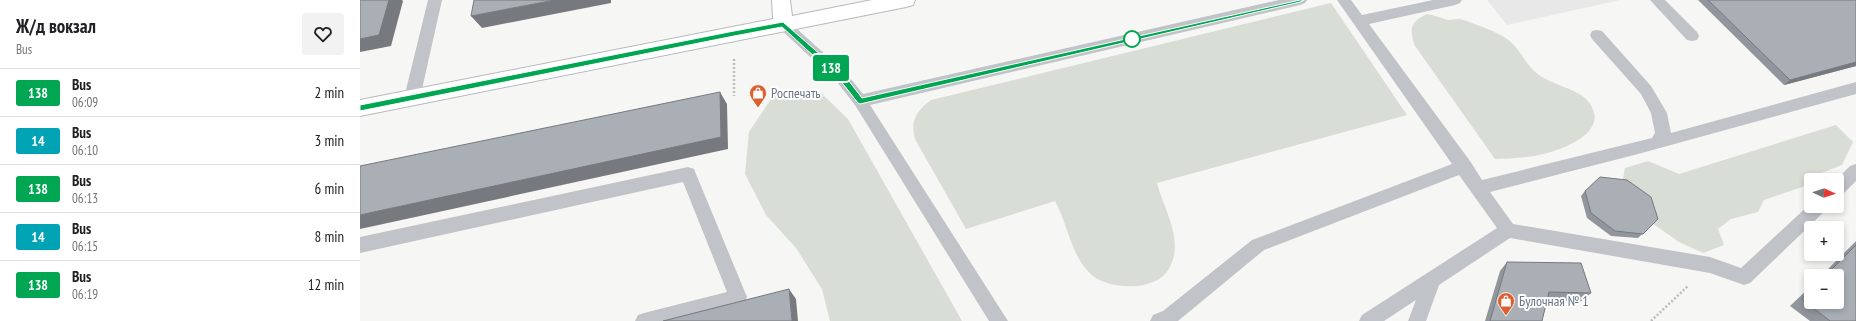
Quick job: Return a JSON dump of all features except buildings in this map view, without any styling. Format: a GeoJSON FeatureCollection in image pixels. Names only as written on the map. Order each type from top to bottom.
{"type":"FeatureCollection","features":[{"type":"Feature","properties":{"kind":"main road"},"geometry":{"type":"LineString","coordinates":[[781,0],[783,25]]}},
{"type":"Feature","properties":{"kind":"main road"},"geometry":{"type":"LineString","coordinates":[[360,108],[906,0]]}},
{"type":"Feature","properties":{"kind":"lane"},"geometry":{"type":"LineString","coordinates":[[412,98],[435,0]]}},
{"type":"Feature","properties":{"kind":"lane"},"geometry":{"type":"LineString","coordinates":[[860,101],[1300,0]]}},
{"type":"Feature","properties":{"kind":"lane"},"geometry":{"type":"LineString","coordinates":[[1344,0],[1464,166],[1508,230]]}},
{"type":"Feature","properties":{"kind":"lane"},"geometry":{"type":"LineString","coordinates":[[1359,21],[1455,0]]}},
{"type":"Feature","properties":{"kind":"lane"},"geometry":{"type":"LineString","coordinates":[[1657,0],[1692,36]]}},
{"type":"Feature","properties":{"kind":"lane"},"geometry":{"type":"LineString","coordinates":[[783,25],[842,78],[860,101],[999,321]]}},
{"type":"Feature","properties":{"kind":"lane"},"geometry":{"type":"LineString","coordinates":[[1596,35],[1646,90],[1659,113],[1663,133],[1658,142]]}},
{"type":"Feature","properties":{"kind":"lane"},"geometry":{"type":"LineString","coordinates":[[1479,188],[1658,142],[1856,88]]}},
{"type":"Feature","properties":{"kind":"lane"},"geometry":{"type":"LineString","coordinates":[[1159,321],[1168,317],[1258,245],[1464,166]]}},
{"type":"Feature","properties":{"kind":"lane"},"geometry":{"type":"LineString","coordinates":[[1844,182],[1856,171]]}},
{"type":"Feature","properties":{"kind":"lane"},"geometry":{"type":"LineString","coordinates":[[360,245],[688,174],[738,297],[644,321]]}},
{"type":"Feature","properties":{"kind":"lane"},"geometry":{"type":"LineString","coordinates":[[1368,321],[1508,230],[1710,265],[1744,277],[1812,213]]}},
{"type":"Feature","properties":{"kind":"lane"},"geometry":{"type":"LineString","coordinates":[[1417,321],[1432,279]]}},
{"type":"Feature","properties":{"kind":"path"},"geometry":{"type":"LineString","coordinates":[[734,52],[734,96]]}},
{"type":"Feature","properties":{"kind":"path"},"geometry":{"type":"LineString","coordinates":[[1651,321],[1710,265]]}},
{"type":"Feature","properties":{"kind":"shaded area"},"geometry":{"type":"Polygon","coordinates":[[[1487,0],[1620,0],[1507,25],[1487,0]]]}},
{"type":"Feature","properties":{"kind":"shaded area"},"geometry":{"type":"Polygon","coordinates":[[[1331,3],[1407,115],[1157,183],[1174,235],[1175,246],[1174,256],[1170,267],[1164,275],[1152,283],[1137,286],[1120,286],[1103,282],[1093,276],[1080,260],[1055,201],[966,229],[916,141],[913,128],[915,118],[921,108],[931,100],[1331,3]]]}},
{"type":"Feature","properties":{"kind":"shaded area"},"geometry":{"type":"Polygon","coordinates":[[[1427,14],[1448,20],[1464,20],[1503,36],[1516,47],[1530,67],[1539,75],[1578,93],[1587,100],[1594,112],[1594,122],[1589,131],[1580,139],[1569,145],[1544,154],[1519,158],[1495,159],[1415,46],[1412,35],[1412,27],[1417,20],[1427,14]]]}},
{"type":"Feature","properties":{"kind":"shaded area"},"geometry":{"type":"Polygon","coordinates":[[[819,91],[848,119],[962,321],[830,321],[822,289],[796,248],[766,215],[745,174],[749,132],[773,96],[819,91]]]}},
{"type":"Feature","properties":{"kind":"shaded area"},"geometry":{"type":"Polygon","coordinates":[[[1836,125],[1853,142],[1842,165],[1822,173],[1804,173],[1804,186],[1764,200],[1758,212],[1731,219],[1718,229],[1724,245],[1703,253],[1679,242],[1653,224],[1622,184],[1625,168],[1648,161],[1679,174],[1836,125]]]}},
{"type":"Feature","properties":{"kind":"bus line","name":"138"},"geometry":{"type":"LineString","coordinates":[[360,108],[734,33],[783,25],[842,78],[860,101],[1300,0]]}},
{"type":"Feature","properties":{"kind":"place","name":"Роспечать"},"geometry":{"type":"Point","coordinates":[758,108]}},
{"type":"Feature","properties":{"kind":"place","name":"Булочная № 1"},"geometry":{"type":"Point","coordinates":[1506,316]}}]}
